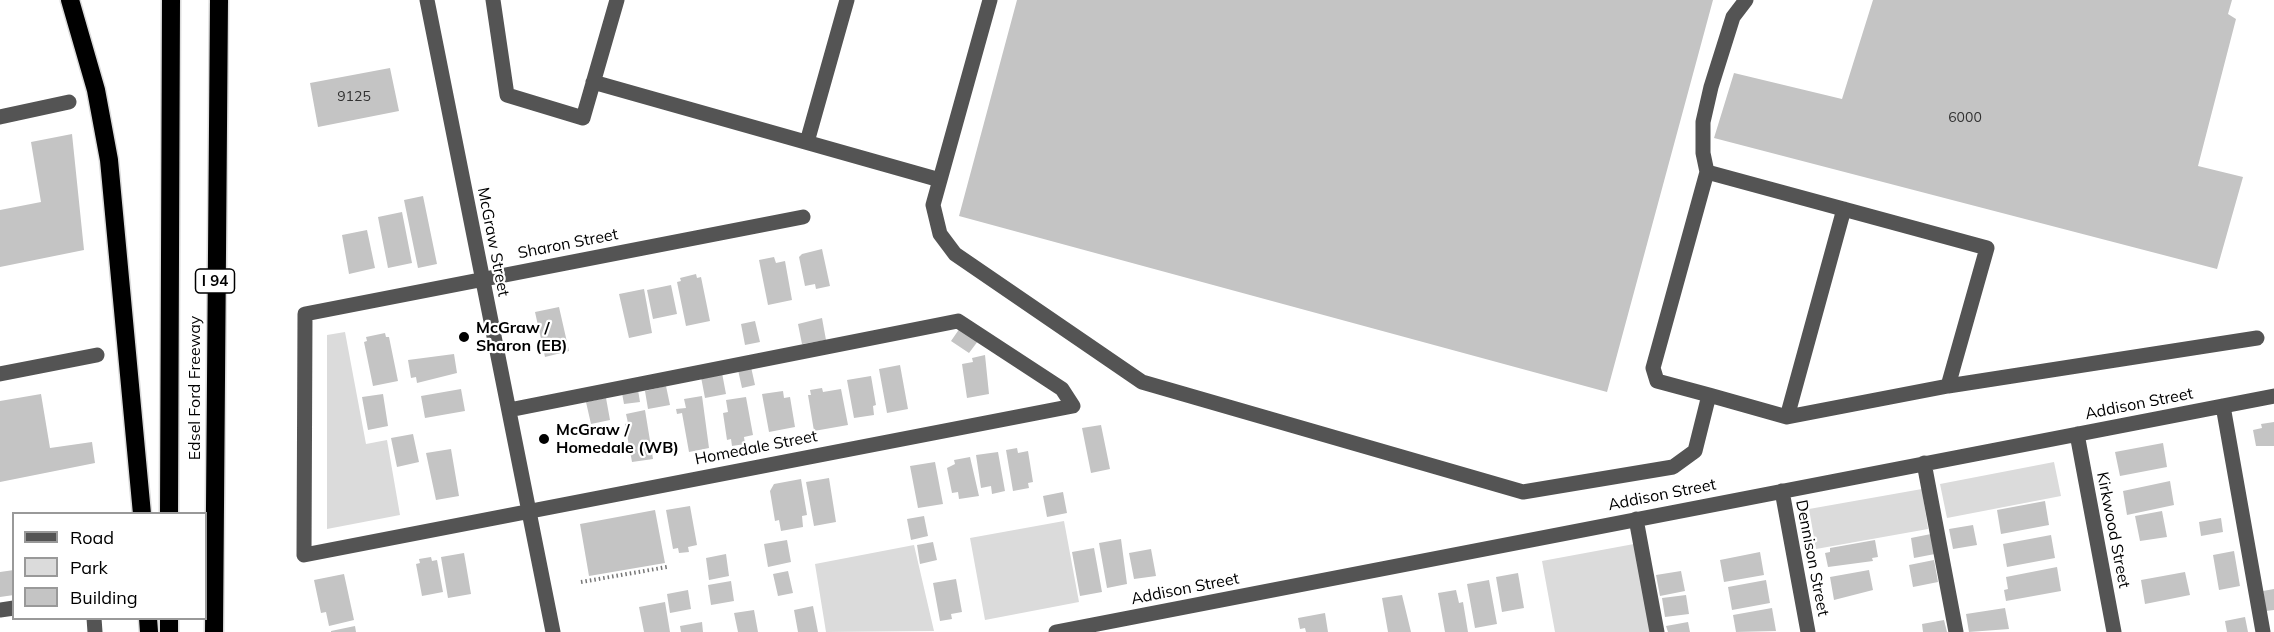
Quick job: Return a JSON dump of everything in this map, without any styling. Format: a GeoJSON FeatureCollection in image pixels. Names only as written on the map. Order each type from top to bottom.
{"type":"FeatureCollection","features":[{"type":"Feature","properties":{"kind":"highway"},"geometry":{"type":"LineString","coordinates":[[70,0],[96,90],[107,149],[142,512]]}},
{"type":"Feature","properties":{"kind":"highway"},"geometry":{"type":"LineString","coordinates":[[159,0],[170,102]]}},
{"type":"Feature","properties":{"kind":"highway","name":"Edsel Ford Freeway"},"geometry":{"type":"LineString","coordinates":[[170,512],[171,0]]}},
{"type":"Feature","properties":{"kind":"highway","name":"Edsel Ford Freeway"},"geometry":{"type":"LineString","coordinates":[[214,632],[219,0]]}},
{"type":"Feature","properties":{"kind":"street","name":"McGraw Street"},"geometry":{"type":"LineString","coordinates":[[427,0],[553,632]]}},
{"type":"Feature","properties":{"kind":"street"},"geometry":{"type":"LineString","coordinates":[[493,0],[507,95],[583,118],[617,0]]}},
{"type":"Feature","properties":{"kind":"street"},"geometry":{"type":"LineString","coordinates":[[807,142],[847,0]]}},
{"type":"Feature","properties":{"kind":"street"},"geometry":{"type":"LineString","coordinates":[[990,0],[933,205],[940,234],[955,254],[1142,382],[1523,492],[1673,467],[1695,451],[1709,395]]}},
{"type":"Feature","properties":{"kind":"street"},"geometry":{"type":"LineString","coordinates":[[1746,0],[1733,16],[1722,47],[1703,122],[1703,153],[1707,172],[1653,368],[1658,381],[1787,417],[1948,386],[2258,338]]}},
{"type":"Feature","properties":{"kind":"street"},"geometry":{"type":"LineString","coordinates":[[593,82],[940,180]]}},
{"type":"Feature","properties":{"kind":"street"},"geometry":{"type":"LineString","coordinates":[[0,117],[69,102]]}},
{"type":"Feature","properties":{"kind":"street"},"geometry":{"type":"LineString","coordinates":[[1707,172],[1987,248],[1948,386]]}},
{"type":"Feature","properties":{"kind":"street"},"geometry":{"type":"LineString","coordinates":[[1787,417],[1844,209]]}},
{"type":"Feature","properties":{"kind":"street","name":"Sharon Street"},"geometry":{"type":"LineString","coordinates":[[304,555],[304,314],[802,217]]}},
{"type":"Feature","properties":{"kind":"street","name":"Homedale Street"},"geometry":{"type":"LineString","coordinates":[[304,555],[1073,405],[1062,389],[958,321],[509,410]]}},
{"type":"Feature","properties":{"kind":"street"},"geometry":{"type":"LineString","coordinates":[[0,374],[97,355]]}},
{"type":"Feature","properties":{"kind":"street","name":"Addison Street"},"geometry":{"type":"LineString","coordinates":[[1056,632],[2274,396]]}},
{"type":"Feature","properties":{"kind":"street"},"geometry":{"type":"LineString","coordinates":[[2223,406],[2263,632]]}},
{"type":"Feature","properties":{"kind":"street","name":"Kirkwood Street"},"geometry":{"type":"LineString","coordinates":[[2077,434],[2114,632]]}},
{"type":"Feature","properties":{"kind":"street"},"geometry":{"type":"LineString","coordinates":[[1924,463],[1956,632]]}},
{"type":"Feature","properties":{"kind":"street","name":"Dennison Street"},"geometry":{"type":"LineString","coordinates":[[1782,491],[1808,632]]}},
{"type":"Feature","properties":{"kind":"street"},"geometry":{"type":"LineString","coordinates":[[1636,519],[1657,632]]}},
{"type":"Feature","properties":{"kind":"path"},"geometry":{"type":"LineString","coordinates":[[581,582],[667,567]]}},
{"type":"Feature","properties":{"kind":"green space"},"geometry":{"type":"Polygon","coordinates":[[[345,332],[366,444],[387,440],[400,515],[327,529],[327,335],[345,332]]]}},
{"type":"Feature","properties":{"kind":"green space"},"geometry":{"type":"Polygon","coordinates":[[[2054,462],[2061,496],[1947,518],[1940,484],[2054,462]]]}},
{"type":"Feature","properties":{"kind":"green space"},"geometry":{"type":"Polygon","coordinates":[[[1922,489],[1928,529],[1816,549],[1809,509],[1922,489]]]}},
{"type":"Feature","properties":{"kind":"green space"},"geometry":{"type":"Polygon","coordinates":[[[1064,521],[1079,602],[985,620],[970,538],[1064,521]]]}},
{"type":"Feature","properties":{"kind":"green space"},"geometry":{"type":"Polygon","coordinates":[[[1634,544],[1650,632],[1555,632],[1542,561],[1634,544]]]}},
{"type":"Feature","properties":{"kind":"green space"},"geometry":{"type":"Polygon","coordinates":[[[914,545],[934,631],[826,632],[815,564],[914,545]]]}},
{"type":"Feature","properties":{"kind":"building"},"geometry":{"type":"Polygon","coordinates":[[[1017,0],[1713,0],[1607,392],[959,216],[1017,0]]]}},
{"type":"Feature","properties":{"kind":"building"},"geometry":{"type":"Polygon","coordinates":[[[1873,0],[2232,0],[2228,14],[2236,19],[2198,166],[2243,177],[2217,269],[1714,138],[1734,73],[1842,99],[1873,0]]]}},
{"type":"Feature","properties":{"kind":"building"},"geometry":{"type":"Polygon","coordinates":[[[390,68],[399,111],[318,127],[310,83],[390,68]]]}},
{"type":"Feature","properties":{"kind":"building"},"geometry":{"type":"Polygon","coordinates":[[[72,134],[84,250],[0,267],[0,210],[41,202],[31,142],[72,134]]]}},
{"type":"Feature","properties":{"kind":"building"},"geometry":{"type":"Polygon","coordinates":[[[423,196],[437,264],[418,268],[404,200],[423,196]]]}},
{"type":"Feature","properties":{"kind":"building"},"geometry":{"type":"Polygon","coordinates":[[[402,212],[412,263],[388,268],[378,217],[402,212]]]}},
{"type":"Feature","properties":{"kind":"building"},"geometry":{"type":"Polygon","coordinates":[[[367,230],[375,268],[349,274],[342,235],[367,230]]]}},
{"type":"Feature","properties":{"kind":"building"},"geometry":{"type":"Polygon","coordinates":[[[822,249],[830,286],[816,289],[815,284],[805,286],[799,257],[802,254],[822,249]]]}},
{"type":"Feature","properties":{"kind":"building"},"geometry":{"type":"Polygon","coordinates":[[[774,257],[776,263],[785,261],[792,300],[768,305],[759,260],[774,257]]]}},
{"type":"Feature","properties":{"kind":"building"},"geometry":{"type":"Polygon","coordinates":[[[696,274],[697,278],[701,277],[710,321],[686,326],[677,282],[681,281],[680,278],[696,274]]]}},
{"type":"Feature","properties":{"kind":"building"},"geometry":{"type":"Polygon","coordinates":[[[671,285],[677,314],[653,319],[647,290],[671,285]]]}},
{"type":"Feature","properties":{"kind":"building"},"geometry":{"type":"Polygon","coordinates":[[[644,289],[652,333],[629,338],[619,294],[644,289]]]}},
{"type":"Feature","properties":{"kind":"building"},"geometry":{"type":"Polygon","coordinates":[[[559,307],[569,351],[545,357],[535,312],[559,307]]]}},
{"type":"Feature","properties":{"kind":"building"},"geometry":{"type":"Polygon","coordinates":[[[822,318],[826,340],[802,344],[798,324],[822,318]]]}},
{"type":"Feature","properties":{"kind":"building"},"geometry":{"type":"Polygon","coordinates":[[[755,321],[760,342],[745,345],[741,324],[755,321]]]}},
{"type":"Feature","properties":{"kind":"building"},"geometry":{"type":"Polygon","coordinates":[[[960,328],[978,341],[969,353],[951,341],[960,328]]]}},
{"type":"Feature","properties":{"kind":"building"},"geometry":{"type":"Polygon","coordinates":[[[385,333],[386,337],[389,337],[398,381],[373,386],[364,342],[367,341],[366,337],[385,333]]]}},
{"type":"Feature","properties":{"kind":"building"},"geometry":{"type":"Polygon","coordinates":[[[454,354],[457,373],[417,383],[416,377],[411,378],[408,360],[454,354]]]}},
{"type":"Feature","properties":{"kind":"building"},"geometry":{"type":"Polygon","coordinates":[[[985,355],[989,394],[967,398],[962,364],[973,362],[972,358],[985,355]]]}},
{"type":"Feature","properties":{"kind":"building"},"geometry":{"type":"Polygon","coordinates":[[[900,365],[908,409],[887,413],[879,369],[900,365]]]}},
{"type":"Feature","properties":{"kind":"building"},"geometry":{"type":"Polygon","coordinates":[[[751,367],[755,385],[742,388],[738,370],[751,367]]]}},
{"type":"Feature","properties":{"kind":"building"},"geometry":{"type":"Polygon","coordinates":[[[722,373],[726,394],[705,398],[701,377],[722,373]]]}},
{"type":"Feature","properties":{"kind":"building"},"geometry":{"type":"Polygon","coordinates":[[[871,376],[876,405],[873,406],[874,415],[854,418],[847,380],[871,376]]]}},
{"type":"Feature","properties":{"kind":"building"},"geometry":{"type":"Polygon","coordinates":[[[666,386],[670,405],[648,409],[645,391],[666,386]]]}},
{"type":"Feature","properties":{"kind":"building"},"geometry":{"type":"Polygon","coordinates":[[[822,388],[823,392],[841,389],[848,425],[814,431],[808,395],[811,395],[810,390],[822,388]]]}},
{"type":"Feature","properties":{"kind":"building"},"geometry":{"type":"Polygon","coordinates":[[[461,389],[465,411],[425,418],[421,396],[461,389]]]}},
{"type":"Feature","properties":{"kind":"building"},"geometry":{"type":"Polygon","coordinates":[[[638,390],[640,402],[624,404],[622,393],[638,390]]]}},
{"type":"Feature","properties":{"kind":"building"},"geometry":{"type":"Polygon","coordinates":[[[783,391],[784,398],[790,397],[795,427],[769,432],[762,394],[783,391]]]}},
{"type":"Feature","properties":{"kind":"building"},"geometry":{"type":"Polygon","coordinates":[[[41,394],[50,448],[92,442],[95,463],[0,482],[0,401],[41,394]]]}},
{"type":"Feature","properties":{"kind":"building"},"geometry":{"type":"Polygon","coordinates":[[[383,394],[388,426],[368,430],[362,397],[383,394]]]}},
{"type":"Feature","properties":{"kind":"building"},"geometry":{"type":"Polygon","coordinates":[[[702,396],[709,448],[689,452],[682,413],[677,414],[676,409],[686,408],[684,399],[702,396]]]}},
{"type":"Feature","properties":{"kind":"building"},"geometry":{"type":"Polygon","coordinates":[[[746,397],[753,435],[744,437],[745,444],[732,446],[731,439],[727,440],[723,413],[728,412],[726,400],[746,397]]]}},
{"type":"Feature","properties":{"kind":"building"},"geometry":{"type":"Polygon","coordinates":[[[606,398],[610,420],[591,424],[586,402],[606,398]]]}},
{"type":"Feature","properties":{"kind":"building"},"geometry":{"type":"Polygon","coordinates":[[[645,410],[653,459],[632,462],[625,424],[628,423],[626,414],[645,410]]]}},
{"type":"Feature","properties":{"kind":"building"},"geometry":{"type":"Polygon","coordinates":[[[2274,422],[2274,446],[2256,446],[2253,430],[2262,428],[2261,424],[2274,422]]]}},
{"type":"Feature","properties":{"kind":"building"},"geometry":{"type":"Polygon","coordinates":[[[1101,425],[1110,469],[1091,473],[1082,428],[1101,425]]]}},
{"type":"Feature","properties":{"kind":"building"},"geometry":{"type":"Polygon","coordinates":[[[413,434],[419,462],[397,467],[391,438],[413,434]]]}},
{"type":"Feature","properties":{"kind":"building"},"geometry":{"type":"Polygon","coordinates":[[[2163,443],[2167,467],[2120,476],[2115,452],[2163,443]]]}},
{"type":"Feature","properties":{"kind":"building"},"geometry":{"type":"Polygon","coordinates":[[[1017,448],[1018,453],[1028,451],[1033,482],[1028,483],[1029,488],[1013,491],[1006,450],[1017,448]]]}},
{"type":"Feature","properties":{"kind":"building"},"geometry":{"type":"Polygon","coordinates":[[[451,449],[459,496],[436,500],[426,453],[451,449]]]}},
{"type":"Feature","properties":{"kind":"building"},"geometry":{"type":"Polygon","coordinates":[[[998,452],[1005,491],[992,494],[991,486],[981,488],[976,455],[998,452]]]}},
{"type":"Feature","properties":{"kind":"building"},"geometry":{"type":"Polygon","coordinates":[[[970,457],[979,496],[959,499],[958,492],[952,493],[947,468],[955,464],[954,460],[970,457]]]}},
{"type":"Feature","properties":{"kind":"building"},"geometry":{"type":"Polygon","coordinates":[[[935,462],[943,504],[918,508],[910,466],[935,462]]]}},
{"type":"Feature","properties":{"kind":"building"},"geometry":{"type":"Polygon","coordinates":[[[829,478],[836,522],[814,526],[806,482],[829,478]]]}},
{"type":"Feature","properties":{"kind":"building"},"geometry":{"type":"Polygon","coordinates":[[[801,479],[807,515],[802,516],[803,527],[781,531],[779,520],[775,521],[770,491],[774,484],[801,479]]]}},
{"type":"Feature","properties":{"kind":"building"},"geometry":{"type":"Polygon","coordinates":[[[2170,481],[2174,505],[2127,515],[2123,491],[2170,481]]]}},
{"type":"Feature","properties":{"kind":"building"},"geometry":{"type":"Polygon","coordinates":[[[1063,492],[1067,513],[1047,517],[1043,496],[1063,492]]]}},
{"type":"Feature","properties":{"kind":"building"},"geometry":{"type":"Polygon","coordinates":[[[2045,501],[2049,525],[2001,534],[1997,510],[2045,501]]]}},
{"type":"Feature","properties":{"kind":"building"},"geometry":{"type":"Polygon","coordinates":[[[690,506],[697,545],[688,547],[689,552],[679,553],[678,548],[673,549],[666,510],[690,506]]]}},
{"type":"Feature","properties":{"kind":"building"},"geometry":{"type":"Polygon","coordinates":[[[655,510],[665,563],[589,576],[580,524],[655,510]]]}},
{"type":"Feature","properties":{"kind":"building"},"geometry":{"type":"Polygon","coordinates":[[[2162,511],[2167,537],[2140,541],[2135,516],[2162,511]]]}},
{"type":"Feature","properties":{"kind":"building"},"geometry":{"type":"Polygon","coordinates":[[[924,516],[928,536],[911,540],[907,519],[924,516]]]}},
{"type":"Feature","properties":{"kind":"building"},"geometry":{"type":"Polygon","coordinates":[[[2221,518],[2223,532],[2201,536],[2199,522],[2221,518]]]}},
{"type":"Feature","properties":{"kind":"building"},"geometry":{"type":"Polygon","coordinates":[[[1973,525],[1977,545],[1953,549],[1949,529],[1973,525]]]}},
{"type":"Feature","properties":{"kind":"building"},"geometry":{"type":"Polygon","coordinates":[[[1931,534],[1935,554],[1914,558],[1911,538],[1931,534]]]}},
{"type":"Feature","properties":{"kind":"building"},"geometry":{"type":"Polygon","coordinates":[[[2051,535],[2055,558],[2007,567],[2003,544],[2051,535]]]}},
{"type":"Feature","properties":{"kind":"building"},"geometry":{"type":"Polygon","coordinates":[[[1121,539],[1127,584],[1107,588],[1099,543],[1121,539]]]}},
{"type":"Feature","properties":{"kind":"building"},"geometry":{"type":"Polygon","coordinates":[[[787,540],[791,562],[768,567],[764,544],[787,540]]]}},
{"type":"Feature","properties":{"kind":"building"},"geometry":{"type":"Polygon","coordinates":[[[1875,540],[1878,557],[1872,558],[1873,561],[1828,567],[1825,553],[1830,552],[1830,548],[1875,540]]]}},
{"type":"Feature","properties":{"kind":"building"},"geometry":{"type":"Polygon","coordinates":[[[933,542],[937,560],[920,564],[917,545],[933,542]]]}},
{"type":"Feature","properties":{"kind":"building"},"geometry":{"type":"Polygon","coordinates":[[[1094,548],[1102,592],[1080,596],[1072,552],[1094,548]]]}},
{"type":"Feature","properties":{"kind":"building"},"geometry":{"type":"Polygon","coordinates":[[[1151,549],[1156,576],[1134,579],[1129,553],[1151,549]]]}},
{"type":"Feature","properties":{"kind":"building"},"geometry":{"type":"Polygon","coordinates":[[[2234,551],[2240,586],[2219,590],[2213,555],[2234,551]]]}},
{"type":"Feature","properties":{"kind":"building"},"geometry":{"type":"Polygon","coordinates":[[[1760,552],[1764,575],[1724,582],[1720,560],[1760,552]]]}},
{"type":"Feature","properties":{"kind":"building"},"geometry":{"type":"Polygon","coordinates":[[[464,553],[471,594],[448,598],[441,557],[464,553]]]}},
{"type":"Feature","properties":{"kind":"building"},"geometry":{"type":"Polygon","coordinates":[[[726,554],[729,576],[709,580],[706,558],[726,554]]]}},
{"type":"Feature","properties":{"kind":"building"},"geometry":{"type":"Polygon","coordinates":[[[431,557],[432,561],[437,560],[443,592],[422,596],[416,564],[420,563],[419,559],[431,557]]]}},
{"type":"Feature","properties":{"kind":"building"},"geometry":{"type":"Polygon","coordinates":[[[1934,560],[1938,582],[1913,587],[1909,565],[1934,560]]]}},
{"type":"Feature","properties":{"kind":"building"},"geometry":{"type":"Polygon","coordinates":[[[2057,567],[2061,591],[2006,601],[2004,590],[2008,589],[2006,577],[2057,567]]]}},
{"type":"Feature","properties":{"kind":"building"},"geometry":{"type":"Polygon","coordinates":[[[12,570],[12,595],[0,597],[0,572],[12,570]]]}},
{"type":"Feature","properties":{"kind":"building"},"geometry":{"type":"Polygon","coordinates":[[[1869,570],[1873,590],[1834,600],[1830,577],[1869,570]]]}},
{"type":"Feature","properties":{"kind":"building"},"geometry":{"type":"Polygon","coordinates":[[[788,571],[793,593],[778,596],[773,574],[788,571]]]}},
{"type":"Feature","properties":{"kind":"building"},"geometry":{"type":"Polygon","coordinates":[[[1681,571],[1685,591],[1660,596],[1656,575],[1681,571]]]}},
{"type":"Feature","properties":{"kind":"building"},"geometry":{"type":"Polygon","coordinates":[[[2185,572],[2190,595],[2145,604],[2141,580],[2185,572]]]}},
{"type":"Feature","properties":{"kind":"building"},"geometry":{"type":"Polygon","coordinates":[[[1518,573],[1524,608],[1502,612],[1496,577],[1518,573]]]}},
{"type":"Feature","properties":{"kind":"building"},"geometry":{"type":"Polygon","coordinates":[[[344,574],[354,620],[329,626],[326,612],[321,613],[314,580],[344,574]]]}},
{"type":"Feature","properties":{"kind":"building"},"geometry":{"type":"Polygon","coordinates":[[[956,579],[962,612],[951,614],[952,619],[940,621],[933,583],[956,579]]]}},
{"type":"Feature","properties":{"kind":"building"},"geometry":{"type":"Polygon","coordinates":[[[1489,580],[1497,624],[1475,628],[1467,584],[1489,580]]]}},
{"type":"Feature","properties":{"kind":"building"},"geometry":{"type":"Polygon","coordinates":[[[1766,580],[1770,603],[1732,610],[1728,587],[1766,580]]]}},
{"type":"Feature","properties":{"kind":"building"},"geometry":{"type":"Polygon","coordinates":[[[731,581],[734,601],[711,605],[708,585],[731,581]]]}},
{"type":"Feature","properties":{"kind":"building"},"geometry":{"type":"Polygon","coordinates":[[[2274,589],[2274,610],[2266,611],[2263,591],[2274,589]]]}},
{"type":"Feature","properties":{"kind":"building"},"geometry":{"type":"Polygon","coordinates":[[[688,590],[691,609],[670,613],[667,594],[688,590]]]}},
{"type":"Feature","properties":{"kind":"building"},"geometry":{"type":"Polygon","coordinates":[[[1456,590],[1459,603],[1463,602],[1468,632],[1445,632],[1438,593],[1456,590]]]}},
{"type":"Feature","properties":{"kind":"building"},"geometry":{"type":"Polygon","coordinates":[[[1402,595],[1411,632],[1388,632],[1382,598],[1402,595]]]}},
{"type":"Feature","properties":{"kind":"building"},"geometry":{"type":"Polygon","coordinates":[[[1686,595],[1689,614],[1665,617],[1662,598],[1686,595]]]}},
{"type":"Feature","properties":{"kind":"building"},"geometry":{"type":"Polygon","coordinates":[[[665,602],[670,632],[644,632],[639,607],[665,602]]]}},
{"type":"Feature","properties":{"kind":"building"},"geometry":{"type":"Polygon","coordinates":[[[813,606],[818,632],[798,632],[794,610],[813,606]]]}},
{"type":"Feature","properties":{"kind":"building"},"geometry":{"type":"Polygon","coordinates":[[[1772,608],[1776,631],[1736,632],[1733,615],[1772,608]]]}},
{"type":"Feature","properties":{"kind":"building"},"geometry":{"type":"Polygon","coordinates":[[[2005,608],[2009,629],[1969,632],[1966,614],[2005,608]]]}},
{"type":"Feature","properties":{"kind":"building"},"geometry":{"type":"Polygon","coordinates":[[[754,610],[758,632],[738,632],[734,613],[754,610]]]}},
{"type":"Feature","properties":{"kind":"building"},"geometry":{"type":"Polygon","coordinates":[[[1325,613],[1328,632],[1306,632],[1305,628],[1300,629],[1298,618],[1325,613]]]}},
{"type":"Feature","properties":{"kind":"building"},"geometry":{"type":"Polygon","coordinates":[[[2245,617],[2248,632],[2227,632],[2225,621],[2245,617]]]}},
{"type":"Feature","properties":{"kind":"building"},"geometry":{"type":"Polygon","coordinates":[[[1944,620],[1947,632],[1923,632],[1922,624],[1944,620]]]}},
{"type":"Feature","properties":{"kind":"building"},"geometry":{"type":"Polygon","coordinates":[[[702,622],[703,632],[681,632],[680,626],[702,622]]]}},
{"type":"Feature","properties":{"kind":"building"},"geometry":{"type":"Polygon","coordinates":[[[1688,622],[1690,632],[1668,632],[1666,626],[1688,622]]]}},
{"type":"Feature","properties":{"kind":"building"},"geometry":{"type":"Polygon","coordinates":[[[355,626],[356,632],[331,632],[331,631],[355,626]]]}},
{"type":"Feature","properties":{"kind":"place","name":"McGraw / Sharon (EB)"},"geometry":{"type":"Point","coordinates":[464,337]}},
{"type":"Feature","properties":{"kind":"place","name":"McGraw / Homedale (WB)"},"geometry":{"type":"Point","coordinates":[544,439]}}]}
